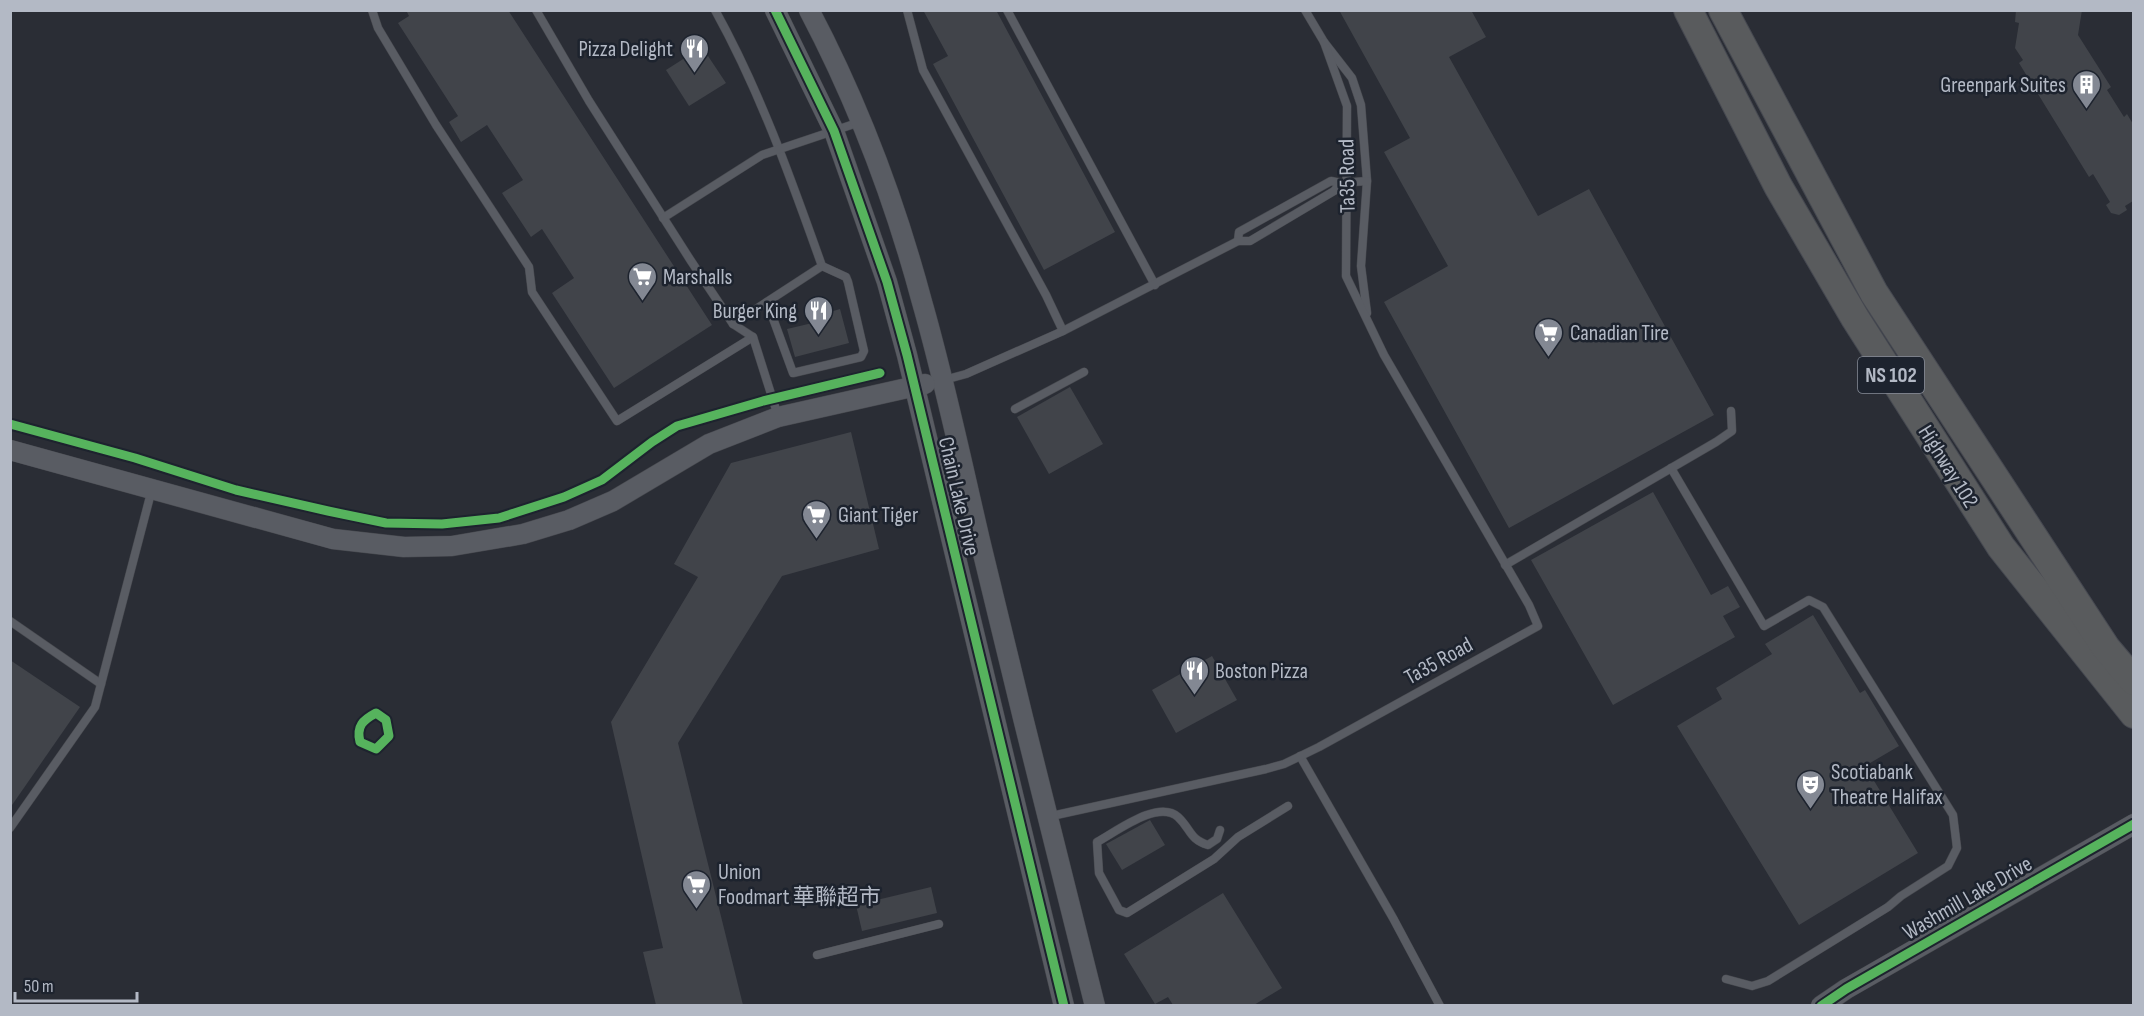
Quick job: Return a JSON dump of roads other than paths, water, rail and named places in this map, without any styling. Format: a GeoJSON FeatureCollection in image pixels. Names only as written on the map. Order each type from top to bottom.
{"type":"FeatureCollection","features":[{"type":"Feature","properties":{"kind":"highway","name":"Highway 102"},"geometry":{"type":"LineString","coordinates":[[1688,10],[1778,186],[1861,328],[2001,547],[2133,714]]}},
{"type":"Feature","properties":{"kind":"highway","name":"Highway 102"},"geometry":{"type":"LineString","coordinates":[[1723,10],[1874,293],[2106,648],[2133,681]]}},
{"type":"Feature","properties":{"kind":"street","name":"Chain Lake Drive"},"geometry":{"type":"LineString","coordinates":[[775,10],[834,130],[887,282],[1064,1005]]}},
{"type":"Feature","properties":{"kind":"street","name":"Chain Lake Drive"},"geometry":{"type":"LineString","coordinates":[[809,10],[833,56],[862,121],[917,283],[1095,1005]]}},
{"type":"Feature","properties":{"kind":"street"},"geometry":{"type":"LineString","coordinates":[[10,450],[333,539],[404,547],[476,543],[523,534],[591,511],[634,489],[709,444],[778,417],[942,380]]}},
{"type":"Feature","properties":{"kind":"street"},"geometry":{"type":"LineString","coordinates":[[1021,823],[1047,817]]}},
{"type":"Feature","properties":{"kind":"street","name":"Washmill Lake Drive"},"geometry":{"type":"LineString","coordinates":[[1821,1005],[2133,824]]}},
{"type":"Feature","properties":{"kind":"lane"},"geometry":{"type":"LineString","coordinates":[[372,10],[378,28],[436,125],[529,267],[532,292],[617,421],[753,337]]}},
{"type":"Feature","properties":{"kind":"lane"},"geometry":{"type":"LineString","coordinates":[[536,10],[588,101],[733,324],[753,337],[778,417]]}},
{"type":"Feature","properties":{"kind":"lane"},"geometry":{"type":"LineString","coordinates":[[715,10],[735,47],[780,149],[822,266],[846,277],[864,351],[861,357],[793,373],[767,302]]}},
{"type":"Feature","properties":{"kind":"lane"},"geometry":{"type":"LineString","coordinates":[[908,10],[923,70],[1046,295],[1063,331]]}},
{"type":"Feature","properties":{"kind":"lane"},"geometry":{"type":"LineString","coordinates":[[1007,10],[1155,285]]}},
{"type":"Feature","properties":{"kind":"lane","name":"Ta35 Road"},"geometry":{"type":"LineString","coordinates":[[1305,10],[1324,42],[1352,78],[1361,105],[1367,181],[1361,266],[1368,319]]}},
{"type":"Feature","properties":{"kind":"lane","name":"Ta35 Road"},"geometry":{"type":"LineString","coordinates":[[1300,756],[1538,626],[1529,604],[1384,355],[1346,276],[1344,182],[1347,106],[1324,42]]}},
{"type":"Feature","properties":{"kind":"lane"},"geometry":{"type":"LineString","coordinates":[[663,218],[762,155],[862,121]]}},
{"type":"Feature","properties":{"kind":"lane"},"geometry":{"type":"LineString","coordinates":[[1238,241],[1239,232],[1330,181],[1367,181]]}},
{"type":"Feature","properties":{"kind":"lane"},"geometry":{"type":"LineString","coordinates":[[942,380],[966,374],[1063,331],[1238,241],[1250,241],[1334,191],[1344,182]]}},
{"type":"Feature","properties":{"kind":"lane"},"geometry":{"type":"LineString","coordinates":[[733,324],[822,266]]}},
{"type":"Feature","properties":{"kind":"lane"},"geometry":{"type":"LineString","coordinates":[[1015,409],[1084,372]]}},
{"type":"Feature","properties":{"kind":"lane"},"geometry":{"type":"LineString","coordinates":[[1505,565],[1732,430],[1731,411]]}},
{"type":"Feature","properties":{"kind":"lane"},"geometry":{"type":"LineString","coordinates":[[1671,468],[1764,626],[1809,600],[1823,607],[1953,815],[1957,848],[1948,866],[1900,896],[1888,907],[1768,981],[1752,986],[1726,978]]}},
{"type":"Feature","properties":{"kind":"lane"},"geometry":{"type":"LineString","coordinates":[[10,828],[95,707],[152,489]]}},
{"type":"Feature","properties":{"kind":"lane"},"geometry":{"type":"LineString","coordinates":[[10,621],[100,684]]}},
{"type":"Feature","properties":{"kind":"lane"},"geometry":{"type":"LineString","coordinates":[[1047,817],[1266,770],[1300,756],[1440,1005]]}},
{"type":"Feature","properties":{"kind":"lane"},"geometry":{"type":"LineString","coordinates":[[1220,830],[1217,839],[1208,845],[1197,842],[1178,817],[1166,811],[1148,813],[1097,842],[1099,873],[1119,910],[1127,913],[1214,859],[1238,837],[1288,806]]}},
{"type":"Feature","properties":{"kind":"lane"},"geometry":{"type":"LineString","coordinates":[[817,955],[939,924]]}},
{"type":"Feature","properties":{"kind":"place","name":"Pizza Delight"},"geometry":{"type":"Point","coordinates":[694,74]}},
{"type":"Feature","properties":{"kind":"place","name":"Greenpark Suites"},"geometry":{"type":"Point","coordinates":[2087,110]}},
{"type":"Feature","properties":{"kind":"place","name":"Marshalls"},"geometry":{"type":"Point","coordinates":[642,302]}},
{"type":"Feature","properties":{"kind":"place","name":"Burger King"},"geometry":{"type":"Point","coordinates":[818,336]}},
{"type":"Feature","properties":{"kind":"place","name":"Canadian Tire"},"geometry":{"type":"Point","coordinates":[1549,358]}},
{"type":"Feature","properties":{"kind":"place","name":"Giant Tiger"},"geometry":{"type":"Point","coordinates":[817,540]}},
{"type":"Feature","properties":{"kind":"place","name":"Boston Pizza"},"geometry":{"type":"Point","coordinates":[1194,696]}},
{"type":"Feature","properties":{"kind":"place","name":"Scotiabank Theatre Halifax"},"geometry":{"type":"Point","coordinates":[1810,810]}},
{"type":"Feature","properties":{"kind":"place","name":"Union Foodmart 華聯超市"},"geometry":{"type":"Point","coordinates":[697,910]}}]}
